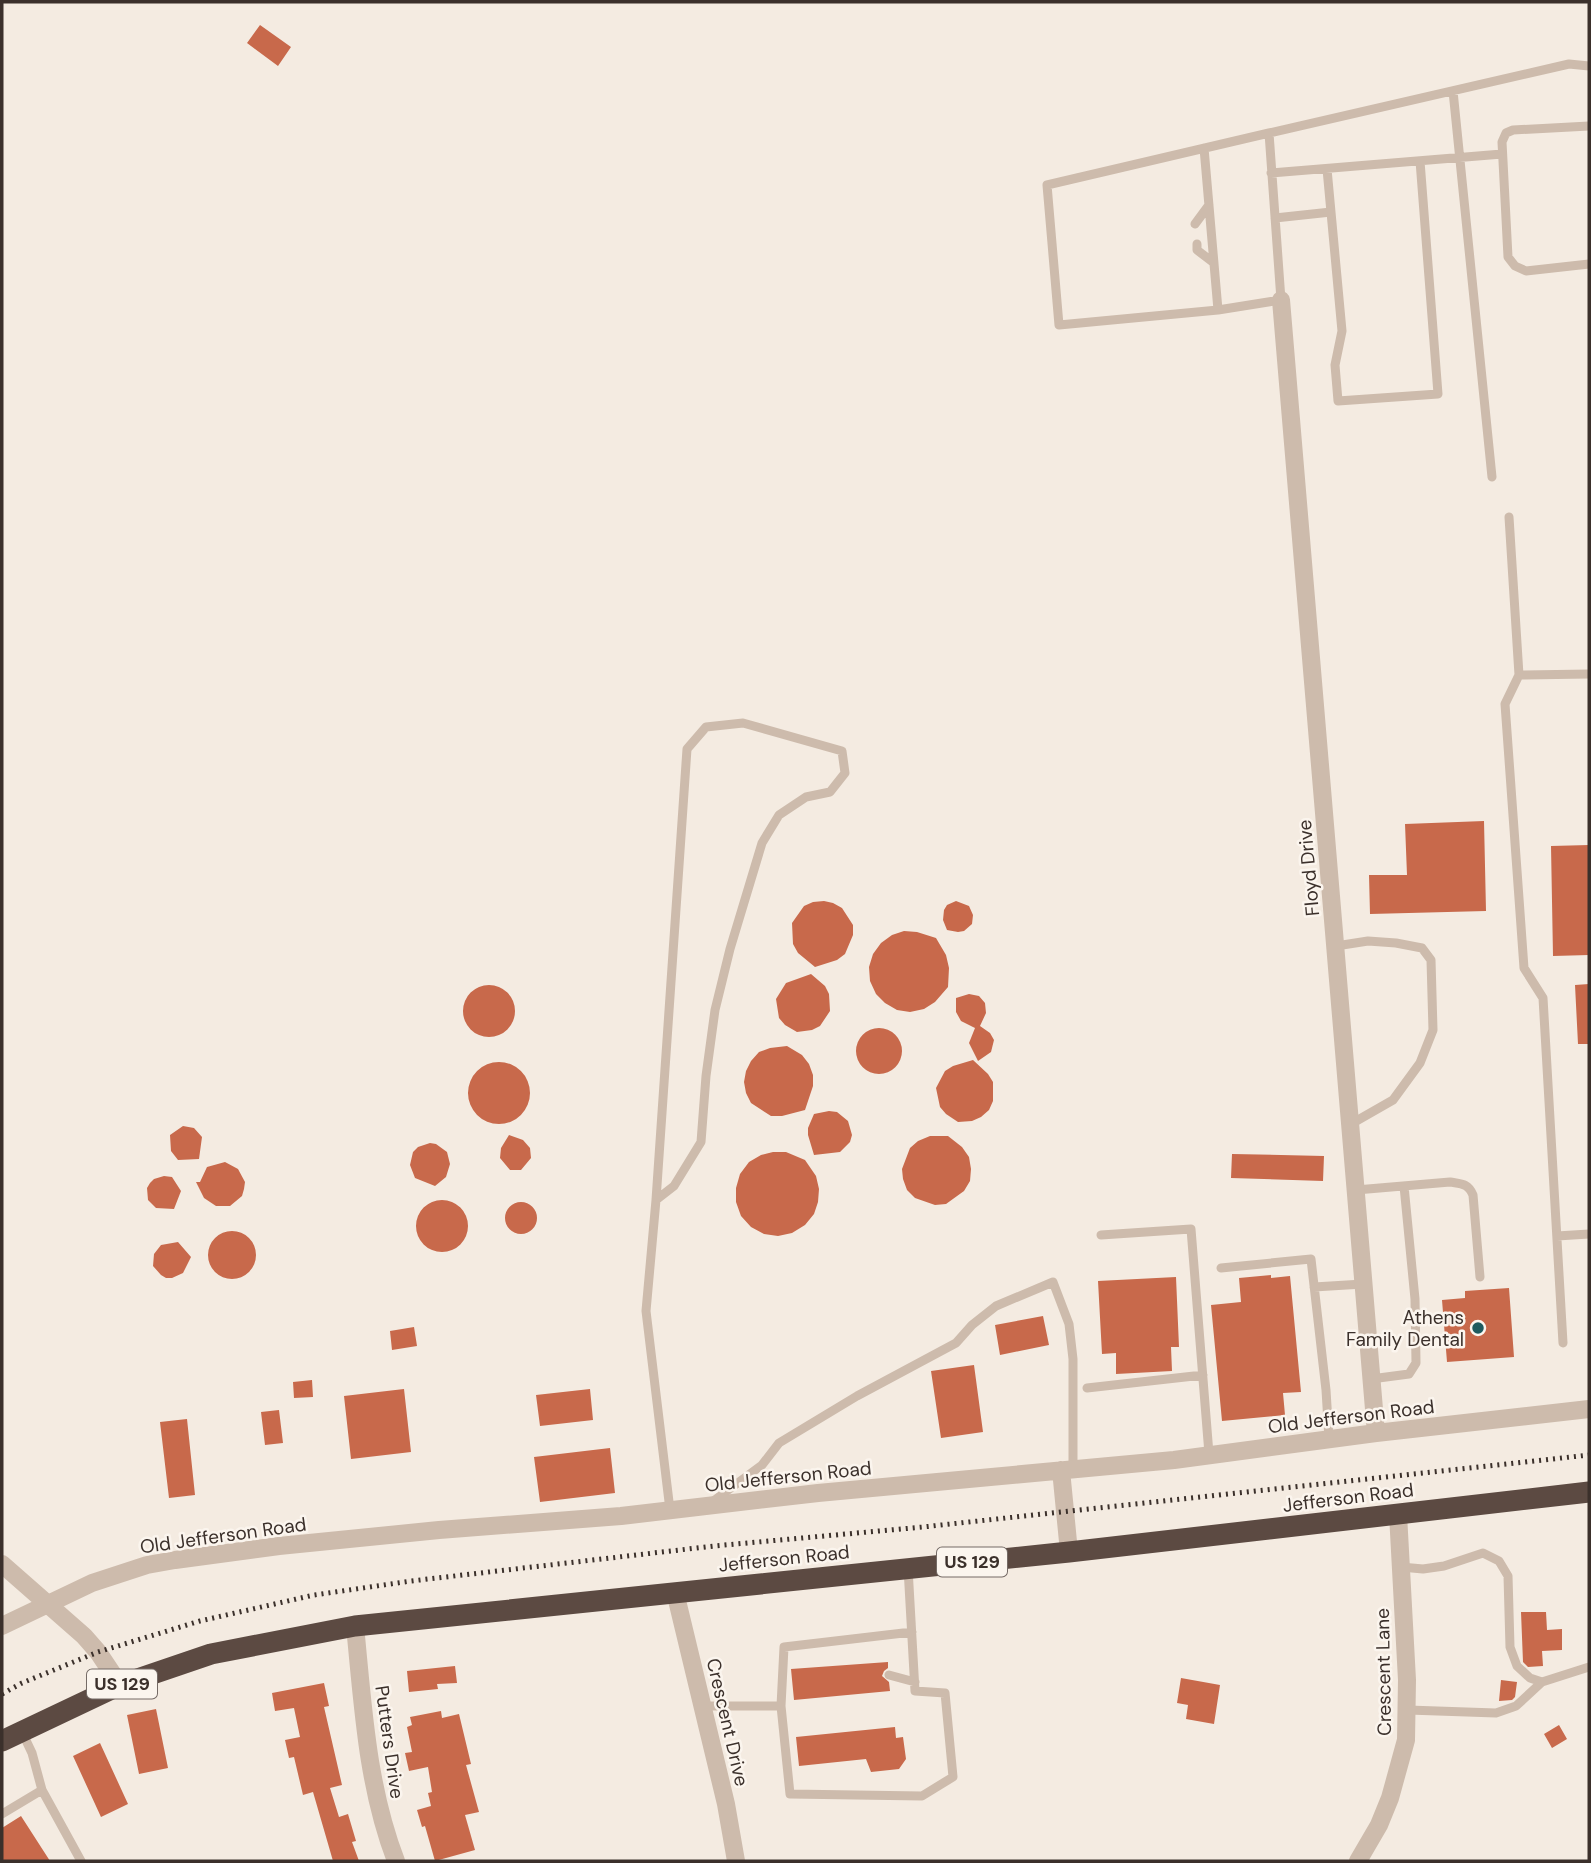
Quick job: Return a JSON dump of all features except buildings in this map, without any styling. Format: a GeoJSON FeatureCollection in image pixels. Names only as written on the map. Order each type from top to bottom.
{"type":"FeatureCollection","features":[{"type":"Feature","properties":{"kind":"highway","name":"Jefferson Road"},"geometry":{"type":"LineString","coordinates":[[2,1741],[120,1685],[211,1654],[355,1626],[1069,1552],[1589,1492]]}},
{"type":"Feature","properties":{"kind":"street","name":"Floyd Drive"},"geometry":{"type":"LineString","coordinates":[[1280,300],[1376,1433]]}},
{"type":"Feature","properties":{"kind":"street","name":"Old Jefferson Road"},"geometry":{"type":"LineString","coordinates":[[2,1626],[123,1572],[175,1560],[279,1546],[1067,1470],[1589,1409]]}},
{"type":"Feature","properties":{"kind":"street"},"geometry":{"type":"LineString","coordinates":[[1067,1470],[1069,1552]]}},
{"type":"Feature","properties":{"kind":"street","name":"Crescent Lane"},"geometry":{"type":"LineString","coordinates":[[1358,1861],[1379,1825],[1390,1798],[1406,1740],[1408,1710],[1398,1514]]}},
{"type":"Feature","properties":{"kind":"street"},"geometry":{"type":"LineString","coordinates":[[2,1564],[49,1603],[98,1652],[120,1685]]}},
{"type":"Feature","properties":{"kind":"street","name":"Crescent Drive"},"geometry":{"type":"LineString","coordinates":[[675,1592],[726,1804],[736,1861]]}},
{"type":"Feature","properties":{"kind":"street","name":"Putters Drive"},"geometry":{"type":"LineString","coordinates":[[355,1626],[372,1774],[378,1807],[396,1861]]}},
{"type":"Feature","properties":{"kind":"lane"},"geometry":{"type":"LineString","coordinates":[[1269,134],[1280,300],[1218,310],[1059,325],[1047,185],[1569,64],[1589,66]]}},
{"type":"Feature","properties":{"kind":"lane"},"geometry":{"type":"LineString","coordinates":[[1453,91],[1492,477]]}},
{"type":"Feature","properties":{"kind":"lane"},"geometry":{"type":"LineString","coordinates":[[1589,126],[1513,130],[1506,133],[1502,142],[1508,257],[1515,266],[1526,271],[1589,264]]}},
{"type":"Feature","properties":{"kind":"lane"},"geometry":{"type":"LineString","coordinates":[[1204,148],[1218,310]]}},
{"type":"Feature","properties":{"kind":"lane"},"geometry":{"type":"LineString","coordinates":[[1271,173],[1502,154]]}},
{"type":"Feature","properties":{"kind":"lane"},"geometry":{"type":"LineString","coordinates":[[1327,169],[1342,331],[1335,365],[1338,401],[1438,394],[1420,161]]}},
{"type":"Feature","properties":{"kind":"lane"},"geometry":{"type":"LineString","coordinates":[[1195,223],[1209,205]]}},
{"type":"Feature","properties":{"kind":"lane"},"geometry":{"type":"LineString","coordinates":[[1275,218],[1331,212]]}},
{"type":"Feature","properties":{"kind":"lane"},"geometry":{"type":"LineString","coordinates":[[1197,244],[1197,250],[1214,263]]}},
{"type":"Feature","properties":{"kind":"lane"},"geometry":{"type":"LineString","coordinates":[[1509,517],[1519,675],[1505,704],[1524,968],[1543,998],[1563,1343]]}},
{"type":"Feature","properties":{"kind":"lane"},"geometry":{"type":"LineString","coordinates":[[1519,675],[1589,674]]}},
{"type":"Feature","properties":{"kind":"lane"},"geometry":{"type":"LineString","coordinates":[[656,1200],[674,1185],[701,1142],[705,1076],[715,1010],[762,843],[779,815],[806,797],[830,792],[845,773],[842,751],[743,723],[706,727],[687,749],[646,1311],[670,1510]]}},
{"type":"Feature","properties":{"kind":"lane"},"geometry":{"type":"LineString","coordinates":[[1336,946],[1368,941],[1396,943],[1422,948],[1431,960],[1433,1030],[1420,1063],[1393,1100],[1350,1124]]}},
{"type":"Feature","properties":{"kind":"lane"},"geometry":{"type":"LineString","coordinates":[[1356,1190],[1450,1182],[1464,1184],[1470,1188],[1473,1195],[1480,1277]]}},
{"type":"Feature","properties":{"kind":"lane"},"geometry":{"type":"LineString","coordinates":[[1371,1379],[1409,1374],[1416,1363],[1415,1299],[1404,1185]]}},
{"type":"Feature","properties":{"kind":"lane"},"geometry":{"type":"LineString","coordinates":[[1101,1235],[1191,1229],[1209,1454]]}},
{"type":"Feature","properties":{"kind":"lane"},"geometry":{"type":"LineString","coordinates":[[1557,1236],[1589,1234]]}},
{"type":"Feature","properties":{"kind":"lane"},"geometry":{"type":"LineString","coordinates":[[1221,1268],[1311,1259],[1329,1439]]}},
{"type":"Feature","properties":{"kind":"lane"},"geometry":{"type":"LineString","coordinates":[[705,1506],[762,1465],[779,1443],[857,1396],[956,1343],[972,1325],[996,1306],[1053,1282],[1069,1324],[1073,1359],[1067,1470]]}},
{"type":"Feature","properties":{"kind":"lane"},"geometry":{"type":"LineString","coordinates":[[1314,1287],[1363,1283]]}},
{"type":"Feature","properties":{"kind":"lane"},"geometry":{"type":"LineString","coordinates":[[1087,1388],[1203,1375]]}},
{"type":"Feature","properties":{"kind":"lane"},"geometry":{"type":"LineString","coordinates":[[1401,1567],[1423,1569],[1444,1566],[1483,1553],[1499,1561],[1508,1576],[1510,1647],[1517,1666],[1530,1678],[1542,1682]]}},
{"type":"Feature","properties":{"kind":"lane"},"geometry":{"type":"LineString","coordinates":[[908,1568],[912,1632],[915,1682],[915,1691],[945,1693],[953,1777],[922,1796],[790,1794],[780,1706],[784,1647],[912,1632]]}},
{"type":"Feature","properties":{"kind":"lane"},"geometry":{"type":"LineString","coordinates":[[1408,1710],[1496,1713],[1516,1706],[1542,1682],[1589,1667]]}},
{"type":"Feature","properties":{"kind":"lane"},"geometry":{"type":"LineString","coordinates":[[889,1675],[915,1682]]}},
{"type":"Feature","properties":{"kind":"lane"},"geometry":{"type":"LineString","coordinates":[[781,1695],[793,1685]]}},
{"type":"Feature","properties":{"kind":"lane"},"geometry":{"type":"LineString","coordinates":[[702,1706],[780,1706]]}},
{"type":"Feature","properties":{"kind":"lane"},"geometry":{"type":"LineString","coordinates":[[21,1731],[32,1753],[42,1790],[81,1861]]}},
{"type":"Feature","properties":{"kind":"lane"},"geometry":{"type":"LineString","coordinates":[[2,1814],[42,1790]]}},
{"type":"Feature","properties":{"kind":"railway"},"geometry":{"type":"LineString","coordinates":[[2,1694],[98,1652],[200,1621],[314,1595],[411,1581],[714,1546],[923,1527],[1589,1455]]}},
{"type":"Feature","properties":{"kind":"place","name":"Athens Family Dental"},"geometry":{"type":"Point","coordinates":[1478,1328]}}]}
